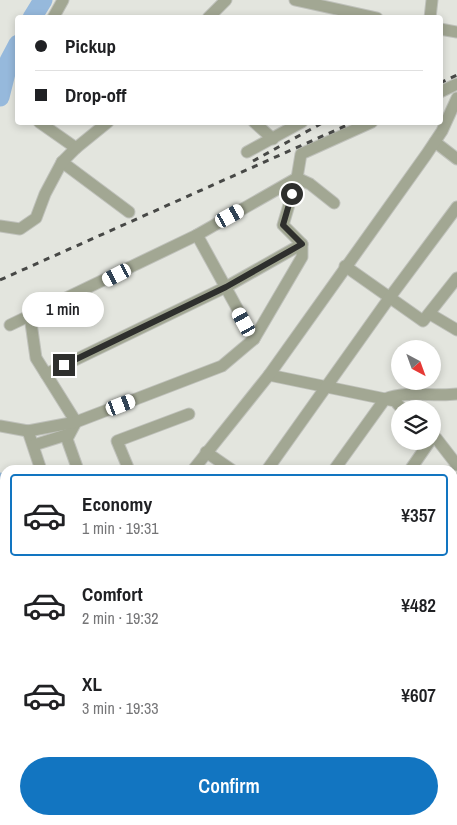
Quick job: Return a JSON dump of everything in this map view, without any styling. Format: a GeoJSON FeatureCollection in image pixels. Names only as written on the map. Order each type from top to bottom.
{"type":"FeatureCollection","features":[{"type":"Feature","properties":{"kind":"street"},"geometry":{"type":"LineString","coordinates":[[55,15],[63,0]]}},
{"type":"Feature","properties":{"kind":"street"},"geometry":{"type":"LineString","coordinates":[[211,15],[226,0]]}},
{"type":"Feature","properties":{"kind":"street"},"geometry":{"type":"LineString","coordinates":[[295,0],[335,13],[352,15]]}},
{"type":"Feature","properties":{"kind":"street"},"geometry":{"type":"LineString","coordinates":[[430,15],[432,0]]}},
{"type":"Feature","properties":{"kind":"street"},"geometry":{"type":"LineString","coordinates":[[443,30],[457,32]]}},
{"type":"Feature","properties":{"kind":"street"},"geometry":{"type":"LineString","coordinates":[[443,91],[457,84]]}},
{"type":"Feature","properties":{"kind":"street"},"geometry":{"type":"LineString","coordinates":[[443,125],[457,98]]}},
{"type":"Feature","properties":{"kind":"street"},"geometry":{"type":"LineString","coordinates":[[43,125],[76,148]]}},
{"type":"Feature","properties":{"kind":"street"},"geometry":{"type":"LineString","coordinates":[[2,227],[20,229],[36,218],[45,194],[62,162],[104,125]]}},
{"type":"Feature","properties":{"kind":"street"},"geometry":{"type":"LineString","coordinates":[[257,125],[273,139]]}},
{"type":"Feature","properties":{"kind":"street"},"geometry":{"type":"LineString","coordinates":[[247,152],[297,125]]}},
{"type":"Feature","properties":{"kind":"street"},"geometry":{"type":"LineString","coordinates":[[1,426],[28,431],[76,422],[222,366],[254,339],[302,257],[302,244],[283,225],[297,178],[301,154],[365,125]]}},
{"type":"Feature","properties":{"kind":"street"},"geometry":{"type":"LineString","coordinates":[[195,465],[269,375],[434,142],[443,125]]}},
{"type":"Feature","properties":{"kind":"street"},"geometry":{"type":"LineString","coordinates":[[434,142],[457,159]]}},
{"type":"Feature","properties":{"kind":"street"},"geometry":{"type":"LineString","coordinates":[[62,162],[129,212]]}},
{"type":"Feature","properties":{"kind":"street"},"geometry":{"type":"LineString","coordinates":[[297,178],[310,184],[334,203]]}},
{"type":"Feature","properties":{"kind":"street"},"geometry":{"type":"LineString","coordinates":[[10,325],[197,235],[297,178]]}},
{"type":"Feature","properties":{"kind":"street"},"geometry":{"type":"LineString","coordinates":[[271,465],[329,386],[390,297],[457,207]]}},
{"type":"Feature","properties":{"kind":"street"},"geometry":{"type":"LineString","coordinates":[[197,235],[254,339]]}},
{"type":"Feature","properties":{"kind":"street"},"geometry":{"type":"LineString","coordinates":[[46,374],[226,287],[302,244]]}},
{"type":"Feature","properties":{"kind":"street"},"geometry":{"type":"LineString","coordinates":[[345,266],[423,321],[457,278]]}},
{"type":"Feature","properties":{"kind":"street"},"geometry":{"type":"LineString","coordinates":[[430,314],[457,330]]}},
{"type":"Feature","properties":{"kind":"street"},"geometry":{"type":"LineString","coordinates":[[30,316],[36,358],[76,422]]}},
{"type":"Feature","properties":{"kind":"street"},"geometry":{"type":"LineString","coordinates":[[269,375],[329,386],[391,401]]}},
{"type":"Feature","properties":{"kind":"street"},"geometry":{"type":"LineString","coordinates":[[338,465],[385,399],[398,394],[436,397],[457,394]]}},
{"type":"Feature","properties":{"kind":"street"},"geometry":{"type":"LineString","coordinates":[[127,465],[117,441],[189,414]]}},
{"type":"Feature","properties":{"kind":"street"},"geometry":{"type":"LineString","coordinates":[[76,422],[67,439],[76,465]]}},
{"type":"Feature","properties":{"kind":"street"},"geometry":{"type":"LineString","coordinates":[[28,431],[40,465]]}},
{"type":"Feature","properties":{"kind":"street"},"geometry":{"type":"LineString","coordinates":[[34,445],[69,434]]}},
{"type":"Feature","properties":{"kind":"street"},"geometry":{"type":"LineString","coordinates":[[441,444],[456,460]]}},
{"type":"Feature","properties":{"kind":"street"},"geometry":{"type":"LineString","coordinates":[[413,465],[424,450]]}},
{"type":"Feature","properties":{"kind":"street"},"geometry":{"type":"LineString","coordinates":[[206,452],[225,465]]}},
{"type":"Feature","properties":{"kind":"waterway"},"geometry":{"type":"LineString","coordinates":[[34,15],[43,0]]}},
{"type":"Feature","properties":{"kind":"waterway"},"geometry":{"type":"LineString","coordinates":[[0,97],[9,61],[15,50]]}},
{"type":"Feature","properties":{"kind":"waterway"},"geometry":{"type":"LineString","coordinates":[[0,482],[0,491]]}},
{"type":"Feature","properties":{"kind":"railway"},"geometry":{"type":"LineString","coordinates":[[443,82],[457,75]]}},
{"type":"Feature","properties":{"kind":"railway"},"geometry":{"type":"LineString","coordinates":[[253,161],[319,125]]}},
{"type":"Feature","properties":{"kind":"railway"},"geometry":{"type":"LineString","coordinates":[[0,280],[347,125]]}},
{"type":"Feature","properties":{"kind":"route"},"geometry":{"type":"LineString","coordinates":[[64,365],[226,287],[302,244],[283,225],[292,194]]}}]}
